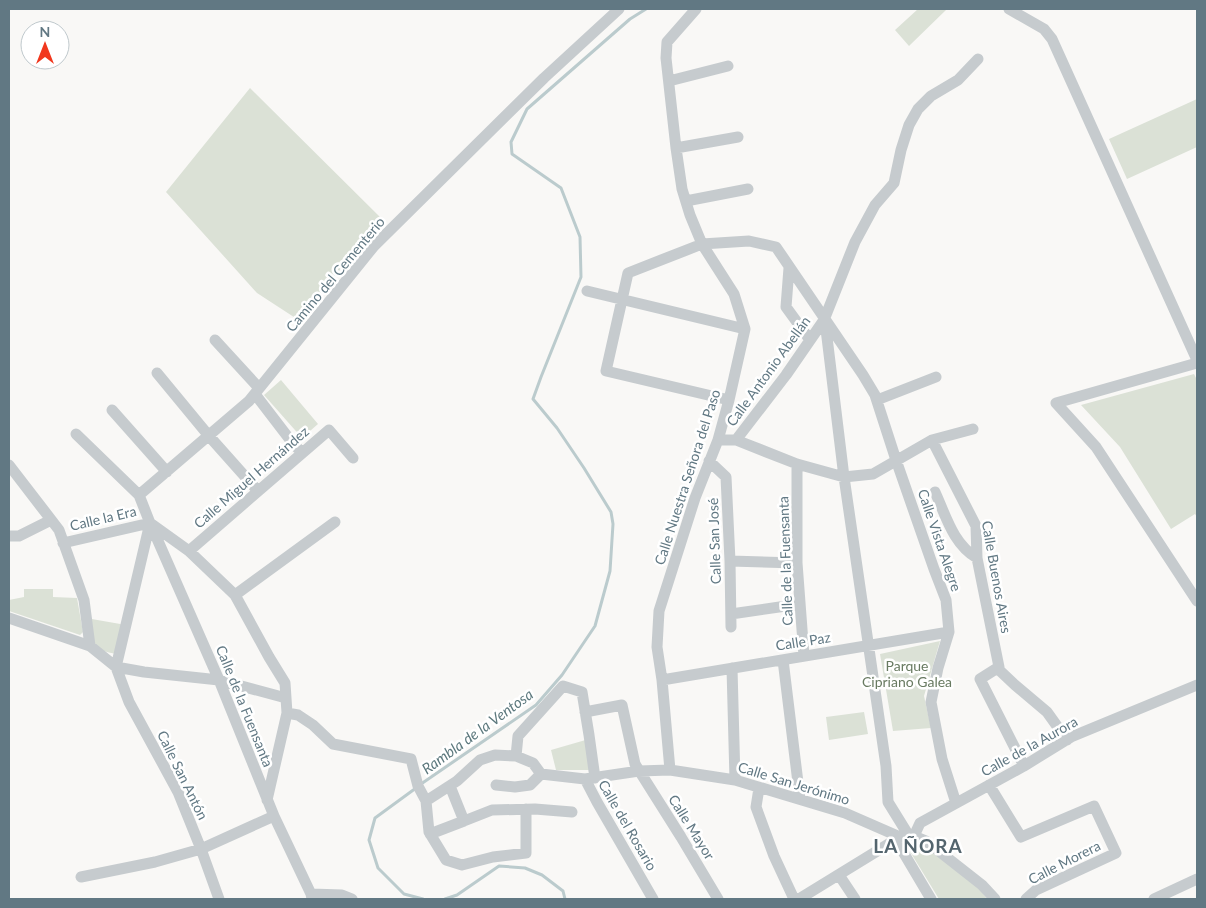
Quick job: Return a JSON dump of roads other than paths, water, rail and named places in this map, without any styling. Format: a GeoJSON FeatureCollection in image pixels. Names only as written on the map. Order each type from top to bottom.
{"type":"FeatureCollection","features":[{"type":"Feature","properties":{"kind":"street","name":"Camino del Cementerio"},"geometry":{"type":"LineString","coordinates":[[139,495],[249,401],[374,246],[544,78],[619,9]]}},
{"type":"Feature","properties":{"kind":"street"},"geometry":{"type":"LineString","coordinates":[[696,9],[668,42],[666,58],[682,189],[702,244],[734,294],[745,329]]}},
{"type":"Feature","properties":{"kind":"street"},"geometry":{"type":"LineString","coordinates":[[1009,9],[1044,29],[1052,39],[1197,361],[1056,404],[1096,447],[1197,601]]}},
{"type":"Feature","properties":{"kind":"street","name":"Calle Antonio Abellán"},"geometry":{"type":"LineString","coordinates":[[736,440],[786,375],[824,320],[855,242],[875,206],[894,183],[908,125],[913,117],[932,96],[958,80],[978,59]]}},
{"type":"Feature","properties":{"kind":"street"},"geometry":{"type":"LineString","coordinates":[[669,81],[728,66]]}},
{"type":"Feature","properties":{"kind":"street"},"geometry":{"type":"LineString","coordinates":[[676,148],[738,137]]}},
{"type":"Feature","properties":{"kind":"street"},"geometry":{"type":"LineString","coordinates":[[686,201],[748,189]]}},
{"type":"Feature","properties":{"kind":"street","name":"Calle Vista Alegre"},"geometry":{"type":"LineString","coordinates":[[622,300],[628,273],[702,244],[749,241],[776,248],[875,394],[896,460],[946,600],[949,632]]}},
{"type":"Feature","properties":{"kind":"street"},"geometry":{"type":"LineString","coordinates":[[789,268],[786,307],[810,340]]}},
{"type":"Feature","properties":{"kind":"street"},"geometry":{"type":"LineString","coordinates":[[587,291],[745,329]]}},
{"type":"Feature","properties":{"kind":"street"},"geometry":{"type":"LineString","coordinates":[[622,300],[606,371],[729,400]]}},
{"type":"Feature","properties":{"kind":"street"},"geometry":{"type":"LineString","coordinates":[[824,320],[844,477],[886,766],[888,802],[931,899]]}},
{"type":"Feature","properties":{"kind":"street","name":"Calle Nuestra Señora del Paso"},"geometry":{"type":"LineString","coordinates":[[670,770],[662,680],[657,647],[659,611],[695,498],[718,440],[745,329]]}},
{"type":"Feature","properties":{"kind":"street"},"geometry":{"type":"LineString","coordinates":[[215,340],[257,391],[302,453]]}},
{"type":"Feature","properties":{"kind":"street"},"geometry":{"type":"LineString","coordinates":[[157,373],[258,491]]}},
{"type":"Feature","properties":{"kind":"street"},"geometry":{"type":"LineString","coordinates":[[877,400],[936,377]]}},
{"type":"Feature","properties":{"kind":"street"},"geometry":{"type":"LineString","coordinates":[[112,410],[167,472]]}},
{"type":"Feature","properties":{"kind":"street"},"geometry":{"type":"LineString","coordinates":[[718,440],[736,440],[797,464],[844,477],[873,474],[932,440],[974,429]]}},
{"type":"Feature","properties":{"kind":"street","name":"Calle Miguel Hernández"},"geometry":{"type":"LineString","coordinates":[[189,551],[329,430],[352,458]]}},
{"type":"Feature","properties":{"kind":"street"},"geometry":{"type":"LineString","coordinates":[[76,434],[139,495]]}},
{"type":"Feature","properties":{"kind":"street","name":"Calle Buenos Aires"},"geometry":{"type":"LineString","coordinates":[[932,440],[976,526],[977,558],[998,668]]}},
{"type":"Feature","properties":{"kind":"street","name":"Calle San José"},"geometry":{"type":"LineString","coordinates":[[709,461],[726,477],[731,627]]}},
{"type":"Feature","properties":{"kind":"street","name":"Calle de la Fuensanta"},"geometry":{"type":"LineString","coordinates":[[797,464],[797,563],[804,656]]}},
{"type":"Feature","properties":{"kind":"street"},"geometry":{"type":"LineString","coordinates":[[9,465],[59,530],[84,600],[90,646]]}},
{"type":"Feature","properties":{"kind":"street"},"geometry":{"type":"LineString","coordinates":[[935,492],[958,542],[969,554],[977,558]]}},
{"type":"Feature","properties":{"kind":"street","name":"Calle de la Fuensanta"},"geometry":{"type":"LineString","coordinates":[[139,495],[219,680],[274,816],[312,897]]}},
{"type":"Feature","properties":{"kind":"street"},"geometry":{"type":"LineString","coordinates":[[9,536],[19,536],[51,520]]}},
{"type":"Feature","properties":{"kind":"street"},"geometry":{"type":"LineString","coordinates":[[236,594],[335,522]]}},
{"type":"Feature","properties":{"kind":"street"},"geometry":{"type":"LineString","coordinates":[[116,667],[150,523],[189,551],[236,594],[285,683],[287,713],[268,800]]}},
{"type":"Feature","properties":{"kind":"street","name":"Calle la Era"},"geometry":{"type":"LineString","coordinates":[[63,543],[150,523]]}},
{"type":"Feature","properties":{"kind":"street"},"geometry":{"type":"LineString","coordinates":[[730,561],[797,563]]}},
{"type":"Feature","properties":{"kind":"street"},"geometry":{"type":"LineString","coordinates":[[731,614],[800,604]]}},
{"type":"Feature","properties":{"kind":"street"},"geometry":{"type":"LineString","coordinates":[[9,618],[90,646],[116,667],[219,680],[286,698]]}},
{"type":"Feature","properties":{"kind":"street"},"geometry":{"type":"LineString","coordinates":[[949,632],[938,668],[931,702],[942,759],[956,803]]}},
{"type":"Feature","properties":{"kind":"street","name":"Calle Paz"},"geometry":{"type":"LineString","coordinates":[[662,680],[949,632]]}},
{"type":"Feature","properties":{"kind":"street"},"geometry":{"type":"LineString","coordinates":[[783,660],[800,799]]}},
{"type":"Feature","properties":{"kind":"street","name":"Calle San Antón"},"geometry":{"type":"LineString","coordinates":[[116,667],[129,702],[178,792],[219,899]]}},
{"type":"Feature","properties":{"kind":"street"},"geometry":{"type":"LineString","coordinates":[[732,668],[735,780]]}},
{"type":"Feature","properties":{"kind":"street"},"geometry":{"type":"LineString","coordinates":[[1024,766],[980,679],[998,668],[1015,685],[1048,712],[1067,740]]}},
{"type":"Feature","properties":{"kind":"street","name":"Calle de la Aurora"},"geometry":{"type":"LineString","coordinates":[[799,899],[905,837],[920,823],[1067,740],[1197,685]]}},
{"type":"Feature","properties":{"kind":"street"},"geometry":{"type":"LineString","coordinates":[[516,756],[518,736],[563,686],[582,692],[590,735],[590,779]]}},
{"type":"Feature","properties":{"kind":"street","name":"Calle Mayor"},"geometry":{"type":"LineString","coordinates":[[585,712],[622,705],[635,764],[718,899]]}},
{"type":"Feature","properties":{"kind":"street"},"geometry":{"type":"LineString","coordinates":[[287,713],[298,716],[313,725],[333,744],[411,759],[418,786],[426,801],[429,832],[446,860],[462,865],[493,857],[526,853],[526,809]]}},
{"type":"Feature","properties":{"kind":"street"},"geometry":{"type":"LineString","coordinates":[[426,801],[458,781],[480,760],[495,755],[516,756],[533,763],[541,774],[530,785],[515,787],[496,784]]}},
{"type":"Feature","properties":{"kind":"street","name":"Calle San Jerónimo"},"geometry":{"type":"LineString","coordinates":[[590,779],[639,771],[670,770],[735,780],[800,799],[845,813],[905,837],[926,841],[982,885],[995,899]]}},
{"type":"Feature","properties":{"kind":"street","name":"Calle del Rosario"},"geometry":{"type":"LineString","coordinates":[[541,774],[590,779],[597,802],[653,899]]}},
{"type":"Feature","properties":{"kind":"street","name":"Calle Morera"},"geometry":{"type":"LineString","coordinates":[[989,785],[1021,837],[1094,806],[1116,853],[1036,890],[1026,899]]}},
{"type":"Feature","properties":{"kind":"street"},"geometry":{"type":"LineString","coordinates":[[450,786],[464,821]]}},
{"type":"Feature","properties":{"kind":"street"},"geometry":{"type":"LineString","coordinates":[[759,788],[756,807],[774,856],[794,899]]}},
{"type":"Feature","properties":{"kind":"street"},"geometry":{"type":"LineString","coordinates":[[430,834],[492,810],[535,809],[572,812]]}},
{"type":"Feature","properties":{"kind":"street"},"geometry":{"type":"LineString","coordinates":[[81,877],[155,862],[201,849],[274,816]]}},
{"type":"Feature","properties":{"kind":"street"},"geometry":{"type":"LineString","coordinates":[[839,875],[855,899]]}},
{"type":"Feature","properties":{"kind":"street"},"geometry":{"type":"LineString","coordinates":[[1154,899],[1197,879]]}},
{"type":"Feature","properties":{"kind":"street"},"geometry":{"type":"LineString","coordinates":[[312,897],[342,895],[352,899]]}},
{"type":"Feature","properties":{"kind":"waterway","name":"Rambla de la Ventosa"},"geometry":{"type":"LineString","coordinates":[[421,784],[536,705],[562,675],[595,626],[610,571],[613,524],[611,512],[557,428],[533,399],[581,277],[580,237],[561,188],[512,154],[511,142],[527,109],[630,19],[646,9]]}},
{"type":"Feature","properties":{"kind":"waterway","name":"Rambla de la Ventosa"},"geometry":{"type":"LineString","coordinates":[[416,788],[375,818],[369,840],[378,868],[404,894],[423,899]]}},
{"type":"Feature","properties":{"kind":"waterway","name":"Rambla de la Ventosa"},"geometry":{"type":"LineString","coordinates":[[445,899],[457,895],[499,866],[525,868],[542,875],[563,891],[565,899]]}},
{"type":"Feature","properties":{"kind":"district","name":"LA ÑORA"},"geometry":{"type":"Point","coordinates":[918,845]}},
{"type":"Feature","properties":{"kind":"park label","name":"Parque Cipriano Galea"},"geometry":{"type":"Point","coordinates":[907,674]}}]}
